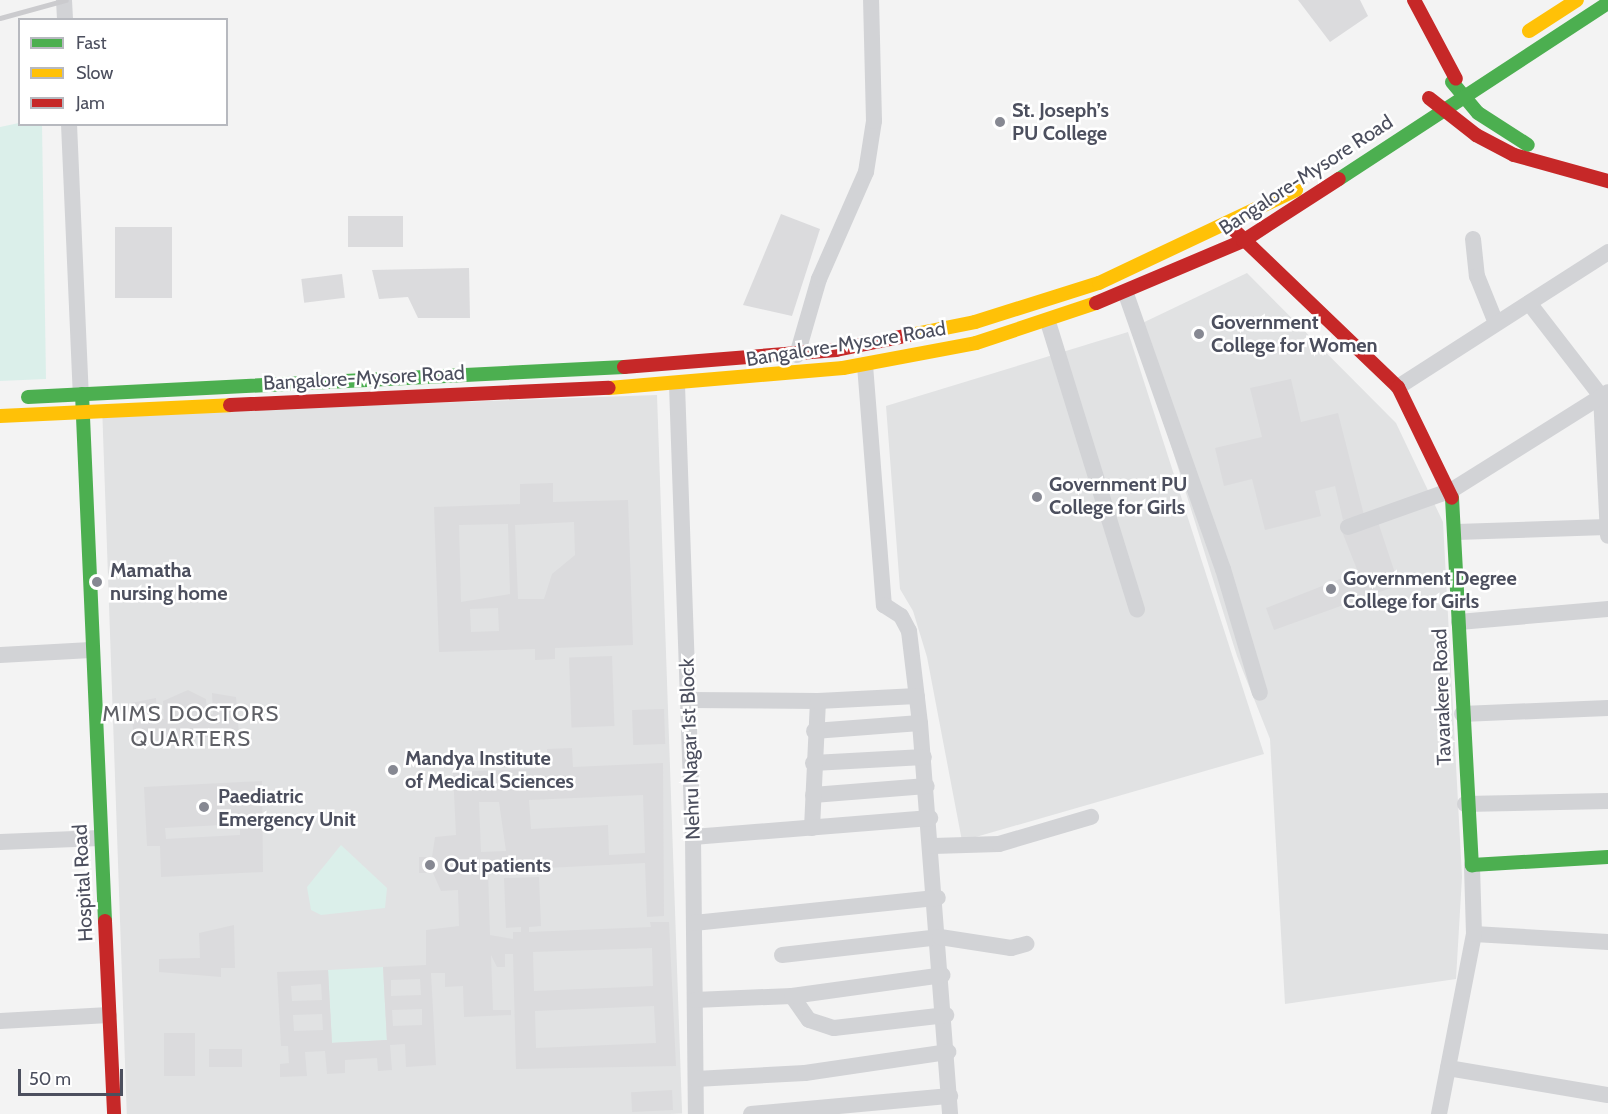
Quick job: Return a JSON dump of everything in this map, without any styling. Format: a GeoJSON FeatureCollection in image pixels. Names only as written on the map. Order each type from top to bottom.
{"type":"FeatureCollection","features":[{"type":"Feature","properties":{"kind":"main road"},"geometry":{"type":"LineString","coordinates":[[1414,0],[1462,96],[1493,124],[1527,144],[1608,167]]}},
{"type":"Feature","properties":{"kind":"main road"},"geometry":{"type":"LineString","coordinates":[[1512,43],[1577,0]]}},
{"type":"Feature","properties":{"kind":"main road","name":"Bangalore-Mysore Road"},"geometry":{"type":"LineString","coordinates":[[0,416],[678,385],[865,365],[976,343],[1048,322],[1126,294],[1244,241],[1462,96],[1608,3]]}},
{"type":"Feature","properties":{"kind":"main road"},"geometry":{"type":"LineString","coordinates":[[1474,67],[1424,101],[1514,154],[1608,180]]}},
{"type":"Feature","properties":{"kind":"main road","name":"Bangalore-Mysore Road"},"geometry":{"type":"LineString","coordinates":[[12,398],[797,355],[908,337],[1031,305],[1147,264],[1295,190],[1362,144]]}},
{"type":"Feature","properties":{"kind":"main road","name":"Tavarakere Road"},"geometry":{"type":"LineString","coordinates":[[1229,225],[1398,387],[1452,490],[1456,532],[1465,804],[1472,865]]}},
{"type":"Feature","properties":{"kind":"main road","name":"Hospital Road"},"geometry":{"type":"LineString","coordinates":[[81,394],[114,1114]]}},
{"type":"Feature","properties":{"kind":"main road"},"geometry":{"type":"LineString","coordinates":[[1472,865],[1608,857]]}},
{"type":"Feature","properties":{"kind":"street"},"geometry":{"type":"LineString","coordinates":[[64,0],[65,18]]}},
{"type":"Feature","properties":{"kind":"street"},"geometry":{"type":"LineString","coordinates":[[797,355],[819,279],[866,172],[874,121],[871,0]]}},
{"type":"Feature","properties":{"kind":"street"},"geometry":{"type":"LineString","coordinates":[[69,126],[81,394]]}},
{"type":"Feature","properties":{"kind":"street"},"geometry":{"type":"LineString","coordinates":[[1473,239],[1477,276],[1496,323]]}},
{"type":"Feature","properties":{"kind":"street"},"geometry":{"type":"LineString","coordinates":[[1398,387],[1608,252]]}},
{"type":"Feature","properties":{"kind":"street"},"geometry":{"type":"LineString","coordinates":[[1126,294],[1223,569],[1260,693]]}},
{"type":"Feature","properties":{"kind":"street"},"geometry":{"type":"LineString","coordinates":[[1529,303],[1604,394],[1608,536]]}},
{"type":"Feature","properties":{"kind":"street"},"geometry":{"type":"LineString","coordinates":[[1048,322],[1137,610]]}},
{"type":"Feature","properties":{"kind":"street"},"geometry":{"type":"LineString","coordinates":[[865,365],[884,605],[901,616],[909,631],[924,757],[938,898],[950,1114]]}},
{"type":"Feature","properties":{"kind":"street","name":"Nehru Nagar 1st Block"},"geometry":{"type":"LineString","coordinates":[[678,385],[693,837],[696,1114]]}},
{"type":"Feature","properties":{"kind":"street"},"geometry":{"type":"LineString","coordinates":[[1348,527],[1452,490],[1604,394]]}},
{"type":"Feature","properties":{"kind":"street"},"geometry":{"type":"LineString","coordinates":[[1456,532],[1607,527]]}},
{"type":"Feature","properties":{"kind":"street"},"geometry":{"type":"LineString","coordinates":[[1459,622],[1608,609]]}},
{"type":"Feature","properties":{"kind":"street"},"geometry":{"type":"LineString","coordinates":[[0,655],[91,650]]}},
{"type":"Feature","properties":{"kind":"street"},"geometry":{"type":"LineString","coordinates":[[688,700],[818,701],[917,696]]}},
{"type":"Feature","properties":{"kind":"street"},"geometry":{"type":"LineString","coordinates":[[812,828],[814,731],[818,701]]}},
{"type":"Feature","properties":{"kind":"street"},"geometry":{"type":"LineString","coordinates":[[1462,714],[1608,708]]}},
{"type":"Feature","properties":{"kind":"street"},"geometry":{"type":"LineString","coordinates":[[814,731],[920,723]]}},
{"type":"Feature","properties":{"kind":"street"},"geometry":{"type":"LineString","coordinates":[[813,763],[924,757]]}},
{"type":"Feature","properties":{"kind":"street"},"geometry":{"type":"LineString","coordinates":[[813,795],[927,786]]}},
{"type":"Feature","properties":{"kind":"street"},"geometry":{"type":"LineString","coordinates":[[1465,804],[1608,801]]}},
{"type":"Feature","properties":{"kind":"street"},"geometry":{"type":"LineString","coordinates":[[933,846],[999,844],[1091,817]]}},
{"type":"Feature","properties":{"kind":"street"},"geometry":{"type":"LineString","coordinates":[[693,837],[930,818]]}},
{"type":"Feature","properties":{"kind":"street"},"geometry":{"type":"LineString","coordinates":[[0,842],[100,838]]}},
{"type":"Feature","properties":{"kind":"street"},"geometry":{"type":"LineString","coordinates":[[1439,1114],[1474,934],[1472,865]]}},
{"type":"Feature","properties":{"kind":"street"},"geometry":{"type":"LineString","coordinates":[[694,923],[938,898]]}},
{"type":"Feature","properties":{"kind":"street"},"geometry":{"type":"LineString","coordinates":[[1474,934],[1608,942]]}},
{"type":"Feature","properties":{"kind":"street"},"geometry":{"type":"LineString","coordinates":[[782,955],[940,937],[1011,948],[1026,944]]}},
{"type":"Feature","properties":{"kind":"street"},"geometry":{"type":"LineString","coordinates":[[695,1000],[792,996],[943,975]]}},
{"type":"Feature","properties":{"kind":"street"},"geometry":{"type":"LineString","coordinates":[[792,996],[809,1020],[834,1028],[946,1015]]}},
{"type":"Feature","properties":{"kind":"street"},"geometry":{"type":"LineString","coordinates":[[0,1021],[109,1015]]}},
{"type":"Feature","properties":{"kind":"street"},"geometry":{"type":"LineString","coordinates":[[696,1079],[805,1073],[948,1052]]}},
{"type":"Feature","properties":{"kind":"street"},"geometry":{"type":"LineString","coordinates":[[1448,1068],[1608,1095]]}},
{"type":"Feature","properties":{"kind":"street"},"geometry":{"type":"LineString","coordinates":[[751,1114],[950,1096]]}},
{"type":"Feature","properties":{"kind":"shaded area"},"geometry":{"type":"Polygon","coordinates":[[[18,123],[18,126],[42,126],[46,379],[0,381],[0,127],[18,123]]]}},
{"type":"Feature","properties":{"kind":"shaded area","name":"Government Degree College for Girls"},"geometry":{"type":"Polygon","coordinates":[[[1247,273],[1396,423],[1443,522],[1462,877],[1456,979],[1285,1004],[1270,739],[1237,656],[1134,327],[1247,273]]]}},
{"type":"Feature","properties":{"kind":"shaded area","name":"Government PU College for Girls"},"geometry":{"type":"Polygon","coordinates":[[[1128,332],[1264,754],[962,841],[927,657],[913,611],[900,589],[886,406],[1128,332]]]}},
{"type":"Feature","properties":{"kind":"shaded area","name":"Mandya Institute of Medical Sciences"},"geometry":{"type":"Polygon","coordinates":[[[657,395],[682,1114],[127,1114],[102,414],[657,395]]]}},
{"type":"Feature","properties":{"kind":"shaded area"},"geometry":{"type":"Polygon","coordinates":[[[341,845],[387,888],[385,908],[321,915],[311,910],[307,887],[341,845]]]}},
{"type":"Feature","properties":{"kind":"shaded area"},"geometry":{"type":"Polygon","coordinates":[[[383,967],[387,1040],[332,1043],[328,970],[383,967]]]}},
{"type":"Feature","properties":{"kind":"building"},"geometry":{"type":"Polygon","coordinates":[[[1298,0],[1360,0],[1368,16],[1330,42],[1298,0]]]}},
{"type":"Feature","properties":{"kind":"building"},"geometry":{"type":"Polygon","coordinates":[[[781,214],[820,229],[792,316],[743,305],[781,214]]]}},
{"type":"Feature","properties":{"kind":"building"},"geometry":{"type":"Polygon","coordinates":[[[348,216],[403,216],[403,247],[348,247],[348,216]]]}},
{"type":"Feature","properties":{"kind":"building"},"geometry":{"type":"Polygon","coordinates":[[[115,227],[172,227],[172,298],[115,298],[115,227]]]}},
{"type":"Feature","properties":{"kind":"building"},"geometry":{"type":"Polygon","coordinates":[[[469,268],[470,318],[418,318],[408,297],[379,299],[372,270],[469,268]]]}},
{"type":"Feature","properties":{"kind":"building"},"geometry":{"type":"Polygon","coordinates":[[[342,274],[345,298],[304,303],[301,279],[342,274]]]}},
{"type":"Feature","properties":{"kind":"building"},"geometry":{"type":"Polygon","coordinates":[[[1291,379],[1301,422],[1338,413],[1364,515],[1343,520],[1335,486],[1315,491],[1321,516],[1265,530],[1252,479],[1224,486],[1215,448],[1262,437],[1250,388],[1291,379]]]}},
{"type":"Feature","properties":{"kind":"building"},"geometry":{"type":"Polygon","coordinates":[[[553,483],[553,502],[628,500],[633,645],[555,648],[555,659],[535,660],[535,649],[439,652],[434,507],[520,504],[520,484],[553,483]],[[574,522],[515,525],[518,599],[544,599],[552,574],[575,555],[574,522]],[[508,524],[459,525],[461,602],[510,594],[508,524]],[[498,608],[470,609],[471,632],[499,631],[498,608]]]}},
{"type":"Feature","properties":{"kind":"building"},"geometry":{"type":"Polygon","coordinates":[[[1376,516],[1399,585],[1274,630],[1266,608],[1358,572],[1341,529],[1376,516]]]}},
{"type":"Feature","properties":{"kind":"building"},"geometry":{"type":"Polygon","coordinates":[[[612,656],[614,726],[571,727],[569,658],[612,656]]]}},
{"type":"Feature","properties":{"kind":"building"},"geometry":{"type":"Polygon","coordinates":[[[188,690],[206,699],[207,715],[213,714],[212,693],[236,697],[239,735],[134,742],[131,703],[156,698],[157,719],[164,719],[163,701],[188,690]]]}},
{"type":"Feature","properties":{"kind":"building"},"geometry":{"type":"Polygon","coordinates":[[[664,709],[665,744],[633,745],[632,710],[664,709]]]}},
{"type":"Feature","properties":{"kind":"building"},"geometry":{"type":"Polygon","coordinates":[[[572,748],[573,767],[663,763],[664,916],[647,917],[645,863],[488,871],[490,935],[513,939],[513,932],[521,932],[521,927],[506,928],[504,878],[539,877],[541,926],[529,927],[529,932],[651,927],[650,922],[669,922],[676,1066],[516,1069],[513,954],[505,954],[505,967],[497,967],[491,955],[493,1010],[511,1010],[511,1015],[464,1017],[463,986],[445,987],[445,973],[431,973],[436,1065],[406,1067],[405,1044],[390,1045],[392,1070],[378,1071],[377,1058],[345,1060],[345,1073],[327,1074],[325,1051],[305,1052],[307,1076],[280,1077],[280,1064],[289,1063],[288,1046],[281,1046],[277,972],[328,970],[332,1043],[387,1040],[383,967],[426,965],[426,930],[459,926],[458,890],[441,891],[433,873],[419,873],[419,857],[432,857],[435,837],[456,835],[453,772],[547,768],[547,749],[572,748]],[[643,795],[529,800],[531,829],[608,825],[609,855],[645,853],[643,795]],[[479,802],[481,852],[506,851],[499,802],[479,802]],[[652,948],[533,952],[534,991],[653,986],[652,948]],[[420,979],[391,980],[391,996],[421,995],[420,979]],[[321,984],[291,986],[292,1001],[322,1000],[321,984]],[[654,1006],[535,1011],[536,1048],[656,1043],[654,1006]],[[422,1009],[392,1010],[393,1026],[422,1025],[422,1009]],[[322,1014],[293,1015],[294,1031],[323,1030],[322,1014]]]}},
{"type":"Feature","properties":{"kind":"building"},"geometry":{"type":"Polygon","coordinates":[[[262,781],[263,872],[161,877],[160,846],[147,846],[144,787],[262,781]],[[240,824],[165,828],[166,839],[240,835],[240,824]]]}},
{"type":"Feature","properties":{"kind":"building"},"geometry":{"type":"Polygon","coordinates":[[[234,925],[235,968],[221,968],[221,977],[159,972],[159,959],[200,958],[199,933],[234,925]]]}},
{"type":"Feature","properties":{"kind":"building"},"geometry":{"type":"Polygon","coordinates":[[[164,1033],[195,1033],[195,1076],[164,1076],[164,1033]]]}},
{"type":"Feature","properties":{"kind":"building"},"geometry":{"type":"Polygon","coordinates":[[[209,1049],[242,1049],[242,1067],[209,1067],[209,1049]]]}},
{"type":"Feature","properties":{"kind":"building"},"geometry":{"type":"Polygon","coordinates":[[[672,1090],[673,1110],[632,1112],[631,1092],[672,1090]]]}},
{"type":"Feature","properties":{"kind":"railway"},"geometry":{"type":"LineString","coordinates":[[0,18],[66,0]]}},
{"type":"Feature","properties":{"kind":"traffic: fast"},"geometry":{"type":"LineString","coordinates":[[1339,179],[1608,3]]}},
{"type":"Feature","properties":{"kind":"traffic: fast"},"geometry":{"type":"LineString","coordinates":[[1452,82],[1478,113],[1528,145]]}},
{"type":"Feature","properties":{"kind":"traffic: fast"},"geometry":{"type":"LineString","coordinates":[[28,397],[624,367]]}},
{"type":"Feature","properties":{"kind":"traffic: fast"},"geometry":{"type":"LineString","coordinates":[[82,394],[105,921]]}},
{"type":"Feature","properties":{"kind":"traffic: fast"},"geometry":{"type":"LineString","coordinates":[[1452,498],[1472,865],[1608,857]]}},
{"type":"Feature","properties":{"kind":"traffic: slow"},"geometry":{"type":"LineString","coordinates":[[1529,31],[1577,0]]}},
{"type":"Feature","properties":{"kind":"traffic: slow"},"geometry":{"type":"LineString","coordinates":[[910,335],[975,322],[1099,283],[1296,190]]}},
{"type":"Feature","properties":{"kind":"traffic: slow"},"geometry":{"type":"LineString","coordinates":[[609,388],[843,368],[976,343],[1096,303]]}},
{"type":"Feature","properties":{"kind":"traffic: slow"},"geometry":{"type":"LineString","coordinates":[[0,416],[230,405]]}},
{"type":"Feature","properties":{"kind":"traffic: jam"},"geometry":{"type":"LineString","coordinates":[[1414,0],[1456,79]]}},
{"type":"Feature","properties":{"kind":"traffic: jam"},"geometry":{"type":"LineString","coordinates":[[1429,98],[1476,135],[1514,155],[1608,181]]}},
{"type":"Feature","properties":{"kind":"traffic: jam"},"geometry":{"type":"LineString","coordinates":[[1096,303],[1243,241],[1339,179]]}},
{"type":"Feature","properties":{"kind":"traffic: jam"},"geometry":{"type":"LineString","coordinates":[[1232,228],[1398,387],[1452,498]]}},
{"type":"Feature","properties":{"kind":"traffic: jam"},"geometry":{"type":"LineString","coordinates":[[624,367],[836,350],[910,335]]}},
{"type":"Feature","properties":{"kind":"traffic: jam"},"geometry":{"type":"LineString","coordinates":[[230,405],[609,388]]}},
{"type":"Feature","properties":{"kind":"traffic: jam"},"geometry":{"type":"LineString","coordinates":[[105,921],[114,1114]]}},
{"type":"Feature","properties":{"kind":"place","name":"St. Joseph’s PU College"},"geometry":{"type":"Point","coordinates":[1000,122]}},
{"type":"Feature","properties":{"kind":"place","name":"Government College for Women"},"geometry":{"type":"Point","coordinates":[1199,334]}},
{"type":"Feature","properties":{"kind":"place","name":"Government PU College for Girls"},"geometry":{"type":"Point","coordinates":[1037,497]}},
{"type":"Feature","properties":{"kind":"place","name":"Mamatha nursing home"},"geometry":{"type":"Point","coordinates":[97,582]}},
{"type":"Feature","properties":{"kind":"place","name":"Government Degree College for Girls"},"geometry":{"type":"Point","coordinates":[1331,589]}},
{"type":"Feature","properties":{"kind":"place","name":"Mandya Institute of Medical Sciences"},"geometry":{"type":"Point","coordinates":[393,770]}},
{"type":"Feature","properties":{"kind":"place","name":"Paediatric Emergency Unit"},"geometry":{"type":"Point","coordinates":[204,807]}},
{"type":"Feature","properties":{"kind":"place","name":"Out patients"},"geometry":{"type":"Point","coordinates":[430,865]}},
{"type":"Feature","properties":{"kind":"district","name":"MIMS DOCTORS QUARTERS"},"geometry":{"type":"Point","coordinates":[191,726]}}]}
